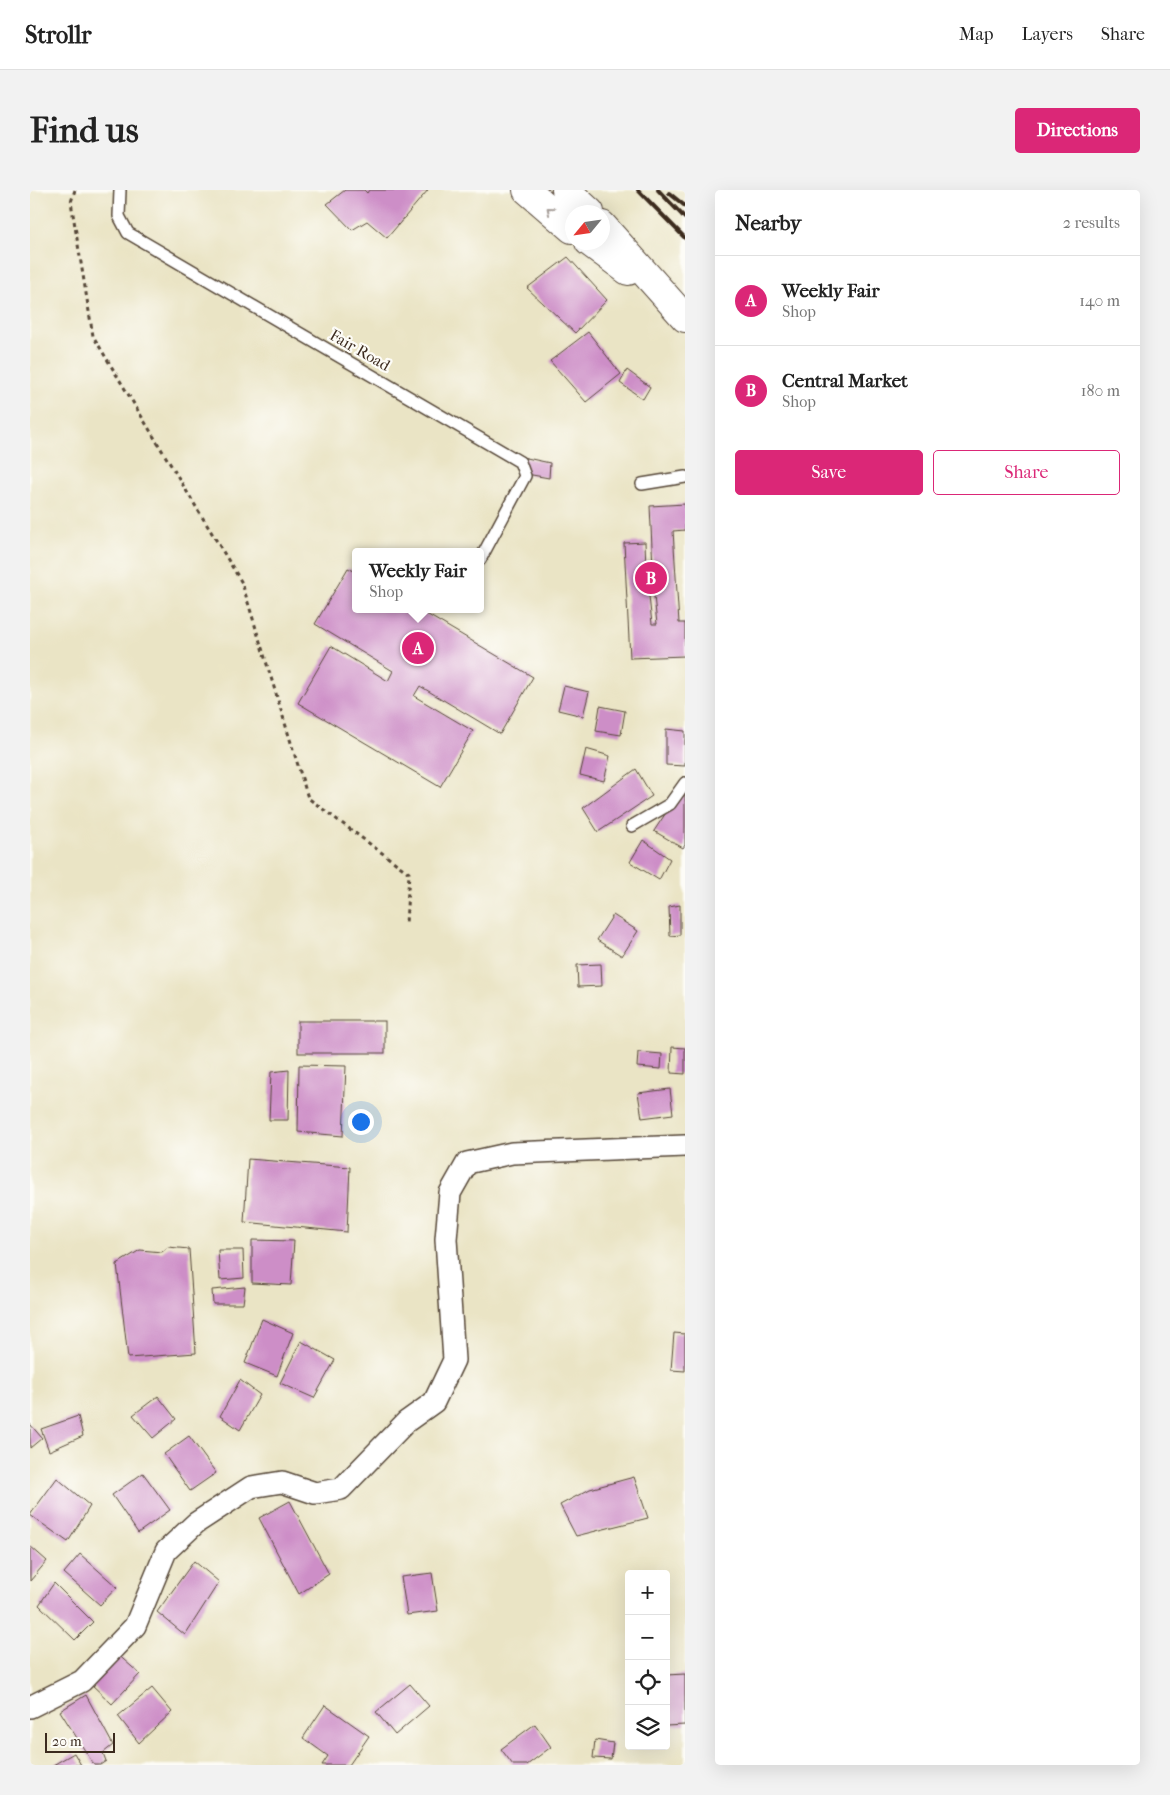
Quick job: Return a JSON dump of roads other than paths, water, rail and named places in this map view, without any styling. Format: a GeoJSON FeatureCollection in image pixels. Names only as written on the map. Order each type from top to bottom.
{"type":"FeatureCollection","features":[{"type":"Feature","properties":{"kind":"main road"},"geometry":{"type":"LineString","coordinates":[[527,190],[565,223]]}},
{"type":"Feature","properties":{"kind":"main road"},"geometry":{"type":"LineString","coordinates":[[566,190],[582,205]]}},
{"type":"Feature","properties":{"kind":"main road"},"geometry":{"type":"LineString","coordinates":[[610,234],[685,318]]}},
{"type":"Feature","properties":{"kind":"main road"},"geometry":{"type":"LineString","coordinates":[[600,250],[666,298]]}},
{"type":"Feature","properties":{"kind":"street"},"geometry":{"type":"LineString","coordinates":[[30,1707],[82,1681],[135,1626],[166,1551],[196,1523],[250,1488],[282,1482],[315,1494],[341,1489],[406,1422],[434,1402],[454,1360],[446,1239],[450,1193],[467,1163],[512,1154],[685,1146]]}},
{"type":"Feature","properties":{"kind":"lane","name":"Fair Road"},"geometry":{"type":"LineString","coordinates":[[120,190],[119,216],[128,233],[520,462],[525,476],[484,553]]}},
{"type":"Feature","properties":{"kind":"lane"},"geometry":{"type":"LineString","coordinates":[[642,484],[685,476]]}},
{"type":"Feature","properties":{"kind":"lane"},"geometry":{"type":"LineString","coordinates":[[632,826],[670,804],[685,783]]}},
{"type":"Feature","properties":{"kind":"railway"},"geometry":{"type":"LineString","coordinates":[[638,190],[685,238]]}},
{"type":"Feature","properties":{"kind":"railway"},"geometry":{"type":"LineString","coordinates":[[658,190],[685,218]]}},
{"type":"Feature","properties":{"kind":"railway"},"geometry":{"type":"LineString","coordinates":[[669,193],[685,206]]}},
{"type":"Feature","properties":{"kind":"place","name":"Central Market"},"geometry":{"type":"Point","coordinates":[651,578]}},
{"type":"Feature","properties":{"kind":"place","name":"Weekly Fair"},"geometry":{"type":"Point","coordinates":[418,648]}}]}
